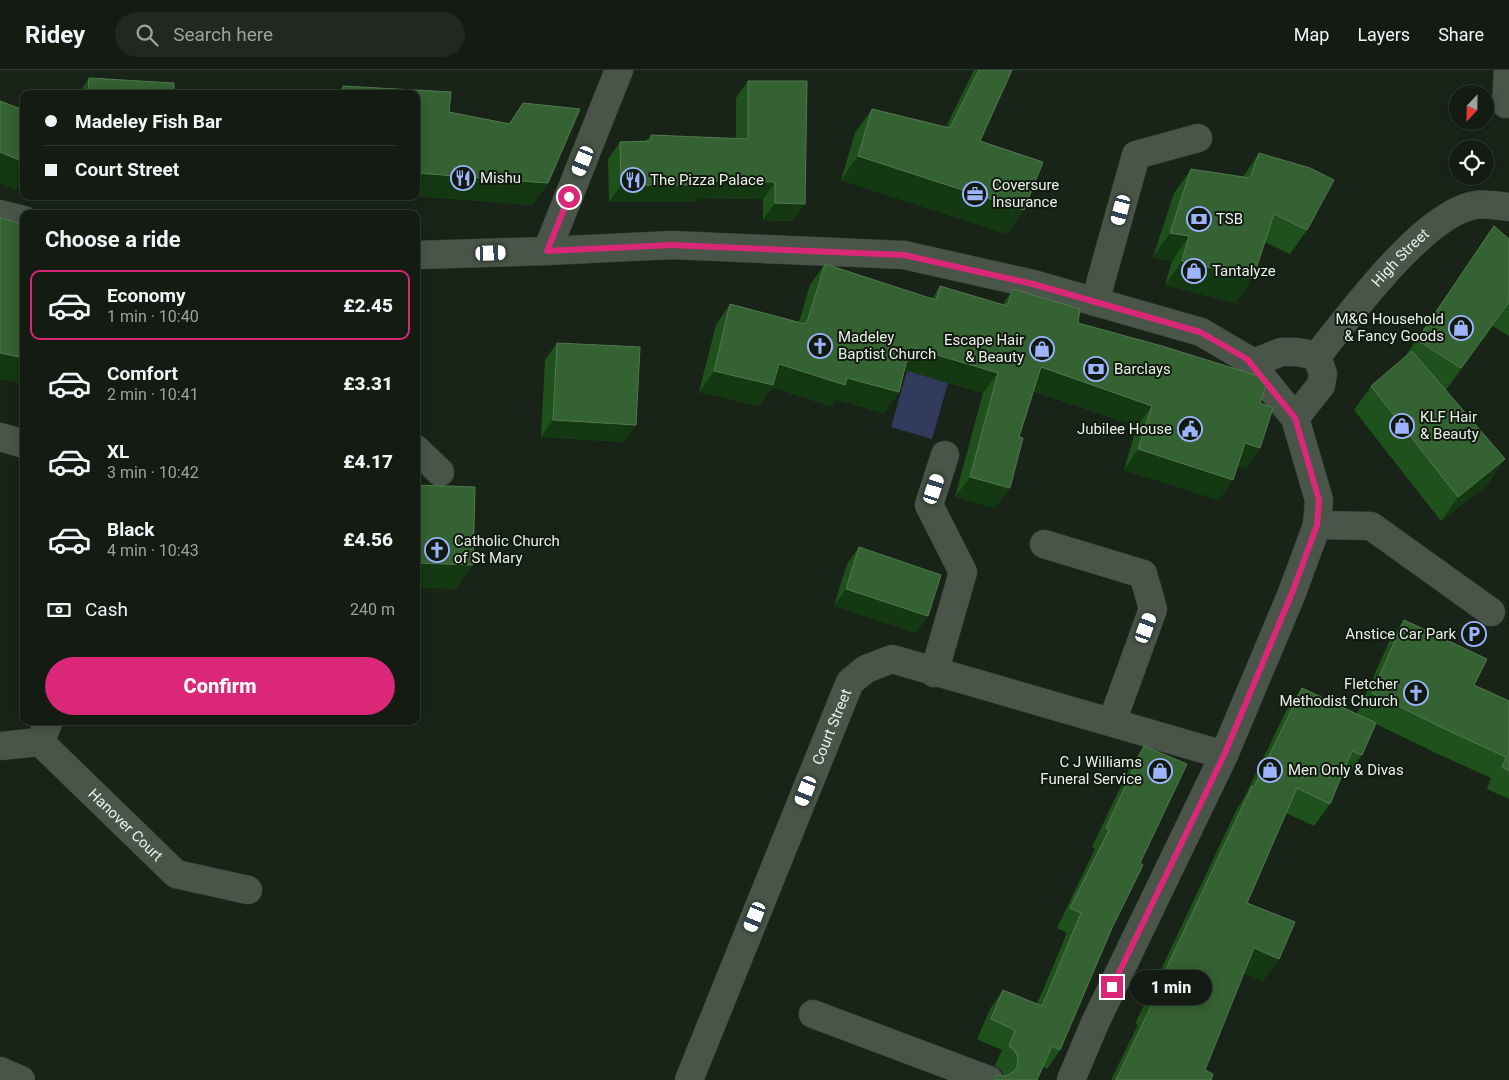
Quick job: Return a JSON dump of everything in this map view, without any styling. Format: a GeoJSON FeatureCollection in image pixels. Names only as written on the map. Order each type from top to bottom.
{"type":"FeatureCollection","features":[{"type":"Feature","properties":{"kind":"street"},"geometry":{"type":"LineString","coordinates":[[547,251],[619,70]]}},
{"type":"Feature","properties":{"kind":"street"},"geometry":{"type":"LineString","coordinates":[[1506,104],[1508,70]]}},
{"type":"Feature","properties":{"kind":"street"},"geometry":{"type":"LineString","coordinates":[[1095,302],[1136,155],[1198,138]]}},
{"type":"Feature","properties":{"kind":"street","name":"High Street"},"geometry":{"type":"LineString","coordinates":[[1317,356],[1378,281],[1428,229],[1453,212],[1475,204],[1509,207]]}},
{"type":"Feature","properties":{"kind":"street"},"geometry":{"type":"LineString","coordinates":[[0,214],[20,219]]}},
{"type":"Feature","properties":{"kind":"street"},"geometry":{"type":"LineString","coordinates":[[420,255],[672,245],[904,255],[1033,284],[1200,332],[1247,359],[1295,418],[1319,500],[1317,525],[1292,593],[1224,755],[1095,1023],[1071,1080]]}},
{"type":"Feature","properties":{"kind":"street"},"geometry":{"type":"LineString","coordinates":[[1251,364],[1281,352],[1297,352],[1317,356],[1323,374],[1321,385],[1295,418]]}},
{"type":"Feature","properties":{"kind":"street"},"geometry":{"type":"LineString","coordinates":[[0,437],[20,443]]}},
{"type":"Feature","properties":{"kind":"street"},"geometry":{"type":"LineString","coordinates":[[420,453],[440,472]]}},
{"type":"Feature","properties":{"kind":"street"},"geometry":{"type":"LineString","coordinates":[[934,673],[963,572],[929,505],[945,455]]}},
{"type":"Feature","properties":{"kind":"street"},"geometry":{"type":"LineString","coordinates":[[1317,525],[1371,526],[1491,612]]}},
{"type":"Feature","properties":{"kind":"street"},"geometry":{"type":"LineString","coordinates":[[1044,544],[1142,574],[1153,609],[1112,722]]}},
{"type":"Feature","properties":{"kind":"street","name":"Court Street"},"geometry":{"type":"LineString","coordinates":[[689,1080],[850,682],[866,669],[892,659],[934,673],[1224,755]]}},
{"type":"Feature","properties":{"kind":"street"},"geometry":{"type":"LineString","coordinates":[[0,746],[44,732]]}},
{"type":"Feature","properties":{"kind":"street","name":"Hanover Court"},"geometry":{"type":"LineString","coordinates":[[44,732],[176,874],[248,890]]}},
{"type":"Feature","properties":{"kind":"street"},"geometry":{"type":"LineString","coordinates":[[813,1014],[989,1080]]}},
{"type":"Feature","properties":{"kind":"street"},"geometry":{"type":"LineString","coordinates":[[0,1071],[21,1080]]}},
{"type":"Feature","properties":{"kind":"shaded area"},"geometry":{"type":"Polygon","coordinates":[[[907,371],[948,383],[932,439],[891,427],[907,371]]]}},
{"type":"Feature","properties":{"kind":"building"},"geometry":{"type":"Polygon","coordinates":[[[979,70],[1012,70],[980,141],[1043,162],[1024,210],[858,156],[872,109],[950,128],[979,70]]]}},
{"type":"Feature","properties":{"kind":"building"},"geometry":{"type":"Polygon","coordinates":[[[89,78],[174,83],[174,90],[88,90],[89,78]]]}},
{"type":"Feature","properties":{"kind":"building"},"geometry":{"type":"Polygon","coordinates":[[[748,81],[807,81],[805,204],[775,203],[775,182],[708,181],[707,185],[621,185],[620,142],[651,141],[651,135],[748,139],[748,81]]]}},
{"type":"Feature","properties":{"kind":"building"},"geometry":{"type":"Polygon","coordinates":[[[343,86],[415,90],[342,90],[343,86]]]}},
{"type":"Feature","properties":{"kind":"building"},"geometry":{"type":"Polygon","coordinates":[[[420,90],[451,92],[449,112],[510,124],[523,103],[580,109],[548,183],[420,173],[420,90]]]}},
{"type":"Feature","properties":{"kind":"building"},"geometry":{"type":"Polygon","coordinates":[[[0,101],[20,108],[20,160],[0,152],[0,101]]]}},
{"type":"Feature","properties":{"kind":"building"},"geometry":{"type":"Polygon","coordinates":[[[1259,153],[1310,168],[1334,180],[1307,230],[1274,214],[1253,278],[1182,261],[1189,236],[1170,233],[1191,169],[1250,178],[1259,153]]]}},
{"type":"Feature","properties":{"kind":"building"},"geometry":{"type":"Polygon","coordinates":[[[0,218],[20,223],[20,357],[0,353],[0,218]]]}},
{"type":"Feature","properties":{"kind":"building"},"geometry":{"type":"Polygon","coordinates":[[[1494,226],[1509,239],[1509,302],[1461,368],[1417,340],[1494,226]]]}},
{"type":"Feature","properties":{"kind":"building"},"geometry":{"type":"Polygon","coordinates":[[[825,264],[936,300],[940,286],[1007,306],[1013,289],[1080,309],[1078,323],[1162,346],[1268,379],[1260,403],[1273,408],[1260,448],[1245,443],[1233,480],[1138,449],[1152,406],[1041,367],[1019,437],[1023,438],[1010,488],[970,477],[998,373],[910,347],[899,392],[847,378],[845,385],[779,364],[773,385],[714,371],[730,304],[805,324],[825,264]]]}},
{"type":"Feature","properties":{"kind":"building"},"geometry":{"type":"Polygon","coordinates":[[[557,343],[640,347],[636,425],[553,420],[557,343]]]}},
{"type":"Feature","properties":{"kind":"building"},"geometry":{"type":"Polygon","coordinates":[[[1412,351],[1505,459],[1458,497],[1371,386],[1412,351]]]}},
{"type":"Feature","properties":{"kind":"building"},"geometry":{"type":"Polygon","coordinates":[[[420,485],[475,487],[473,565],[420,563],[420,485]]]}},
{"type":"Feature","properties":{"kind":"building"},"geometry":{"type":"Polygon","coordinates":[[[859,547],[941,575],[928,616],[846,589],[859,547]]]}},
{"type":"Feature","properties":{"kind":"building"},"geometry":{"type":"Polygon","coordinates":[[[1404,620],[1487,659],[1474,685],[1509,701],[1509,771],[1502,767],[1506,757],[1372,693],[1404,620]]]}},
{"type":"Feature","properties":{"kind":"building"},"geometry":{"type":"Polygon","coordinates":[[[1302,688],[1376,723],[1362,755],[1352,751],[1330,804],[1297,788],[1247,903],[1295,922],[1279,959],[1254,948],[1205,1070],[1213,1074],[1211,1080],[1116,1080],[1252,786],[1254,787],[1302,688]]]}},
{"type":"Feature","properties":{"kind":"building"},"geometry":{"type":"Polygon","coordinates":[[[1144,746],[1187,764],[1140,863],[1143,865],[1112,928],[1060,1050],[1052,1046],[1037,1080],[994,1080],[996,1075],[1006,1076],[1013,1072],[1017,1067],[1018,1058],[1015,1051],[1009,1046],[1015,1030],[991,1019],[1003,990],[1042,1006],[1081,913],[1070,908],[1109,830],[1106,828],[1144,746]]]}},
{"type":"Feature","properties":{"kind":"place","name":"Mishu"},"geometry":{"type":"Point","coordinates":[463,178]}},
{"type":"Feature","properties":{"kind":"place","name":"The Pizza Palace"},"geometry":{"type":"Point","coordinates":[633,180]}},
{"type":"Feature","properties":{"kind":"place","name":"Coversure Insurance"},"geometry":{"type":"Point","coordinates":[975,194]}},
{"type":"Feature","properties":{"kind":"place","name":"TSB"},"geometry":{"type":"Point","coordinates":[1199,219]}},
{"type":"Feature","properties":{"kind":"place","name":"Tantalyze"},"geometry":{"type":"Point","coordinates":[1194,271]}},
{"type":"Feature","properties":{"kind":"place","name":"M&G Household & Fancy Goods"},"geometry":{"type":"Point","coordinates":[1461,328]}},
{"type":"Feature","properties":{"kind":"place","name":"Madeley Baptist Church"},"geometry":{"type":"Point","coordinates":[820,346]}},
{"type":"Feature","properties":{"kind":"place","name":"Escape Hair & Beauty"},"geometry":{"type":"Point","coordinates":[1042,349]}},
{"type":"Feature","properties":{"kind":"place","name":"Barclays"},"geometry":{"type":"Point","coordinates":[1096,369]}},
{"type":"Feature","properties":{"kind":"place","name":"KLF Hair & Beauty"},"geometry":{"type":"Point","coordinates":[1402,426]}},
{"type":"Feature","properties":{"kind":"place","name":"Jubilee House"},"geometry":{"type":"Point","coordinates":[1190,429]}},
{"type":"Feature","properties":{"kind":"place","name":"Catholic Church of St Mary"},"geometry":{"type":"Point","coordinates":[437,550]}},
{"type":"Feature","properties":{"kind":"place","name":"Anstice Car Park"},"geometry":{"type":"Point","coordinates":[1474,634]}},
{"type":"Feature","properties":{"kind":"place","name":"Fletcher Methodist Church"},"geometry":{"type":"Point","coordinates":[1416,693]}},
{"type":"Feature","properties":{"kind":"place","name":"Men Only & Divas"},"geometry":{"type":"Point","coordinates":[1270,770]}},
{"type":"Feature","properties":{"kind":"place","name":"C J Williams Funeral Service"},"geometry":{"type":"Point","coordinates":[1160,771]}},
{"type":"Feature","properties":{"kind":"route"},"geometry":{"type":"LineString","coordinates":[[569,197],[547,251],[672,245],[904,255],[1033,284],[1200,332],[1247,359],[1295,418],[1319,500],[1317,525],[1292,593],[1224,755],[1112,987]]}}]}
